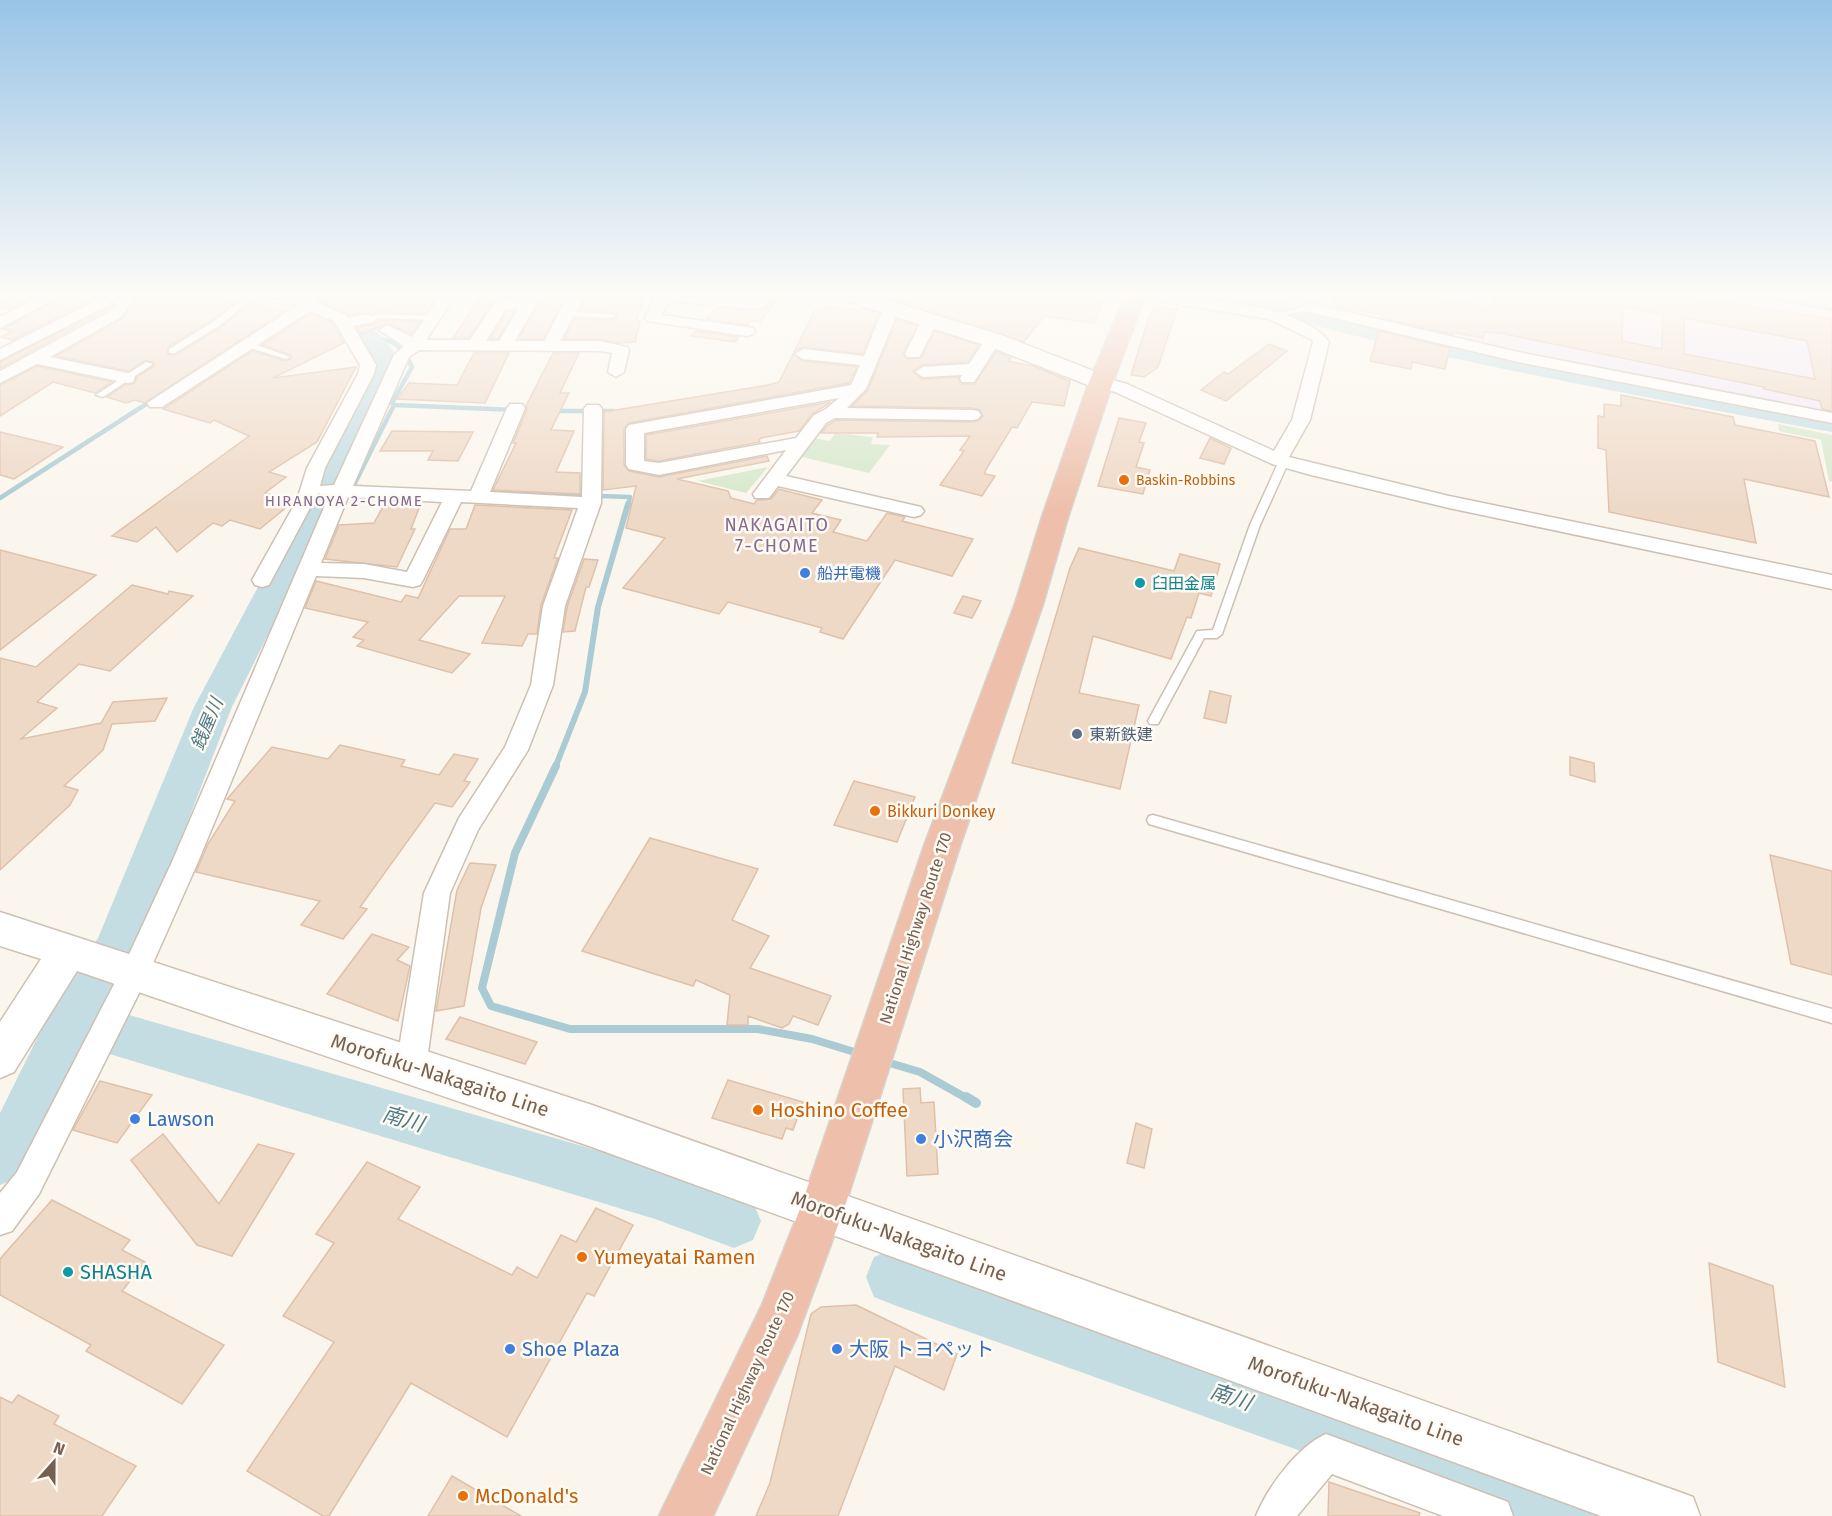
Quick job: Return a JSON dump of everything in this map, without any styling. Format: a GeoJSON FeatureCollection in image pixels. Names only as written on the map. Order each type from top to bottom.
{"type":"FeatureCollection","features":[{"type":"Feature","properties":{"kind":"highway","name":"National Highway Route 170"},"geometry":{"type":"LineString","coordinates":[[685,1516],[780,1318],[822,1209],[942,846],[1029,604],[1055,517],[1107,368]]}},
{"type":"Feature","properties":{"kind":"street"},"geometry":{"type":"LineString","coordinates":[[0,378],[20,368]]}},
{"type":"Feature","properties":{"kind":"street"},"geometry":{"type":"LineString","coordinates":[[78,368],[127,378]]}},
{"type":"Feature","properties":{"kind":"street"},"geometry":{"type":"LineString","coordinates":[[156,403],[210,368]]}},
{"type":"Feature","properties":{"kind":"street"},"geometry":{"type":"LineString","coordinates":[[262,580],[307,500],[316,468],[367,368]]}},
{"type":"Feature","properties":{"kind":"street"},"geometry":{"type":"LineString","coordinates":[[0,1058],[106,963],[185,862],[341,491],[400,368]]}},
{"type":"Feature","properties":{"kind":"street"},"geometry":{"type":"LineString","coordinates":[[616,372],[617,368]]}},
{"type":"Feature","properties":{"kind":"street"},"geometry":{"type":"LineString","coordinates":[[866,368],[858,389],[832,413],[820,419],[768,486],[914,511]]}},
{"type":"Feature","properties":{"kind":"street"},"geometry":{"type":"LineString","coordinates":[[923,372],[971,374],[975,368]]}},
{"type":"Feature","properties":{"kind":"street"},"geometry":{"type":"LineString","coordinates":[[1064,368],[1121,388],[1281,460],[1449,502],[1832,582]]}},
{"type":"Feature","properties":{"kind":"street"},"geometry":{"type":"LineString","coordinates":[[1281,460],[1301,420],[1314,368]]}},
{"type":"Feature","properties":{"kind":"street"},"geometry":{"type":"LineString","coordinates":[[1573,368],[1832,418]]}},
{"type":"Feature","properties":{"kind":"street"},"geometry":{"type":"LineString","coordinates":[[802,442],[659,469],[635,465],[636,429],[858,389]]}},
{"type":"Feature","properties":{"kind":"street"},"geometry":{"type":"LineString","coordinates":[[479,494],[515,410]]}},
{"type":"Feature","properties":{"kind":"street"},"geometry":{"type":"LineString","coordinates":[[411,1067],[437,894],[468,825],[516,750],[542,685],[554,606],[592,498],[593,412]]}},
{"type":"Feature","properties":{"kind":"street"},"geometry":{"type":"LineString","coordinates":[[832,413],[972,415]]}},
{"type":"Feature","properties":{"kind":"street"},"geometry":{"type":"LineString","coordinates":[[311,488],[454,497],[479,494],[592,498]]}},
{"type":"Feature","properties":{"kind":"street"},"geometry":{"type":"LineString","coordinates":[[308,569],[364,571],[413,580],[454,497]]}},
{"type":"Feature","properties":{"kind":"street","name":"Morofuku-Nakagaito Line"},"geometry":{"type":"LineString","coordinates":[[0,929],[592,1126],[1674,1516]]}},
{"type":"Feature","properties":{"kind":"street"},"geometry":{"type":"LineString","coordinates":[[0,1219],[28,1183],[106,963]]}},
{"type":"Feature","properties":{"kind":"street"},"geometry":{"type":"LineString","coordinates":[[1275,1516],[1290,1492],[1326,1453],[1473,1512]]}},
{"type":"Feature","properties":{"kind":"lane"},"geometry":{"type":"LineString","coordinates":[[100,395],[143,368]]}},
{"type":"Feature","properties":{"kind":"lane"},"geometry":{"type":"LineString","coordinates":[[1154,721],[1201,634],[1217,634],[1239,565],[1281,460]]}},
{"type":"Feature","properties":{"kind":"lane"},"geometry":{"type":"LineString","coordinates":[[1153,820],[1832,1016]]}},
{"type":"Feature","properties":{"kind":"shaded area"},"geometry":{"type":"Polygon","coordinates":[[[1598,368],[1832,368],[1832,414],[1598,368]]]}},
{"type":"Feature","properties":{"kind":"green space"},"geometry":{"type":"Polygon","coordinates":[[[1778,424],[1832,435],[1832,482],[1829,481],[1821,440],[1779,431],[1778,424]]]}},
{"type":"Feature","properties":{"kind":"green space"},"geometry":{"type":"Polygon","coordinates":[[[835,433],[873,437],[871,444],[890,445],[869,473],[798,456],[813,438],[830,441],[835,433]]]}},
{"type":"Feature","properties":{"kind":"green space"},"geometry":{"type":"Polygon","coordinates":[[[768,467],[746,493],[698,481],[768,467]]]}},
{"type":"Feature","properties":{"kind":"building"},"geometry":{"type":"Polygon","coordinates":[[[34,368],[45,368],[112,382],[95,393],[53,382],[0,416],[0,385],[34,368]]]}},
{"type":"Feature","properties":{"kind":"building"},"geometry":{"type":"Polygon","coordinates":[[[113,368],[134,368],[129,371],[113,368]]]}},
{"type":"Feature","properties":{"kind":"building"},"geometry":{"type":"Polygon","coordinates":[[[151,368],[198,368],[145,403],[135,400],[126,403],[107,397],[125,385],[135,383],[137,377],[151,368]]]}},
{"type":"Feature","properties":{"kind":"building"},"geometry":{"type":"Polygon","coordinates":[[[226,368],[294,368],[273,378],[356,368],[317,442],[269,472],[286,477],[265,493],[294,501],[260,529],[230,520],[222,526],[213,523],[177,552],[156,527],[137,542],[112,536],[249,436],[214,420],[210,423],[163,409],[226,368]]]}},
{"type":"Feature","properties":{"kind":"building"},"geometry":{"type":"Polygon","coordinates":[[[466,368],[502,368],[485,403],[397,399],[409,383],[457,385],[466,368]]]}},
{"type":"Feature","properties":{"kind":"building"},"geometry":{"type":"Polygon","coordinates":[[[545,368],[572,368],[560,393],[569,393],[551,430],[574,431],[556,472],[580,473],[580,494],[493,490],[516,443],[513,443],[527,409],[526,406],[545,368]]]}},
{"type":"Feature","properties":{"kind":"building"},"geometry":{"type":"Polygon","coordinates":[[[786,368],[857,368],[849,383],[629,423],[624,429],[624,465],[629,471],[659,477],[767,456],[769,461],[677,479],[728,491],[731,498],[754,504],[757,500],[771,499],[779,489],[822,500],[812,513],[841,520],[833,532],[867,541],[887,513],[905,517],[902,521],[973,539],[952,576],[895,560],[843,639],[820,632],[822,628],[728,602],[719,614],[623,588],[665,538],[626,528],[636,486],[603,490],[604,412],[779,382],[786,368]]]}},
{"type":"Feature","properties":{"kind":"building"},"geometry":{"type":"Polygon","coordinates":[[[877,368],[918,368],[913,371],[922,379],[958,377],[962,384],[974,384],[985,368],[1037,368],[1070,381],[1064,406],[1032,402],[1017,428],[1012,427],[985,471],[985,474],[995,476],[982,496],[940,485],[964,451],[960,450],[970,436],[877,437],[878,433],[821,433],[836,420],[972,422],[978,421],[983,416],[980,410],[972,408],[852,406],[868,390],[877,368]]]}},
{"type":"Feature","properties":{"kind":"building"},"geometry":{"type":"Polygon","coordinates":[[[1133,368],[1157,368],[1144,377],[1131,375],[1133,368]]]}},
{"type":"Feature","properties":{"kind":"building"},"geometry":{"type":"Polygon","coordinates":[[[1237,368],[1267,368],[1226,401],[1201,390],[1224,372],[1228,374],[1237,368]]]}},
{"type":"Feature","properties":{"kind":"building"},"geometry":{"type":"Polygon","coordinates":[[[1670,368],[1756,368],[1815,379],[1813,368],[1832,368],[1832,411],[1822,409],[1820,401],[1764,389],[1764,387],[1670,368]]]}},
{"type":"Feature","properties":{"kind":"building"},"geometry":{"type":"Polygon","coordinates":[[[1621,395],[1733,417],[1735,425],[1815,441],[1829,497],[1744,479],[1756,543],[1609,512],[1606,450],[1598,448],[1598,416],[1604,417],[1604,404],[1621,406],[1621,395]]]}},
{"type":"Feature","properties":{"kind":"building"},"geometry":{"type":"Polygon","coordinates":[[[831,402],[812,414],[799,431],[761,438],[760,442],[659,461],[646,459],[646,435],[831,402]]]}},
{"type":"Feature","properties":{"kind":"building"},"geometry":{"type":"Polygon","coordinates":[[[1119,418],[1146,423],[1139,442],[1144,443],[1136,467],[1150,470],[1143,494],[1098,486],[1119,418]]]}},
{"type":"Feature","properties":{"kind":"building"},"geometry":{"type":"Polygon","coordinates":[[[392,431],[473,432],[458,461],[428,460],[433,451],[380,451],[392,431]]]}},
{"type":"Feature","properties":{"kind":"building"},"geometry":{"type":"Polygon","coordinates":[[[0,432],[63,447],[14,479],[0,475],[0,432]]]}},
{"type":"Feature","properties":{"kind":"building"},"geometry":{"type":"Polygon","coordinates":[[[1210,438],[1231,448],[1224,464],[1200,458],[1210,438]]]}},
{"type":"Feature","properties":{"kind":"building"},"geometry":{"type":"Polygon","coordinates":[[[386,501],[421,503],[411,529],[415,529],[397,567],[325,559],[339,525],[374,523],[386,501]]]}},
{"type":"Feature","properties":{"kind":"building"},"geometry":{"type":"Polygon","coordinates":[[[475,505],[572,510],[554,558],[558,558],[541,605],[537,634],[528,634],[522,646],[482,643],[505,596],[459,596],[419,640],[470,654],[452,673],[357,646],[364,640],[353,637],[368,622],[305,608],[316,581],[401,602],[406,595],[418,598],[450,529],[466,529],[475,505]]]}},
{"type":"Feature","properties":{"kind":"building"},"geometry":{"type":"Polygon","coordinates":[[[1079,548],[1174,571],[1180,554],[1220,564],[1211,596],[1199,593],[1191,618],[1187,617],[1171,659],[1093,636],[1079,693],[1139,705],[1120,789],[1012,763],[1070,568],[1079,548]]]}},
{"type":"Feature","properties":{"kind":"building"},"geometry":{"type":"Polygon","coordinates":[[[0,550],[96,575],[0,650],[0,550]]]}},
{"type":"Feature","properties":{"kind":"building"},"geometry":{"type":"Polygon","coordinates":[[[584,559],[598,560],[589,587],[586,587],[575,631],[563,632],[567,607],[584,559]]]}},
{"type":"Feature","properties":{"kind":"building"},"geometry":{"type":"Polygon","coordinates":[[[132,585],[168,594],[169,591],[193,596],[110,671],[79,664],[37,702],[57,708],[21,739],[101,723],[113,702],[167,698],[155,721],[112,724],[103,750],[64,786],[78,790],[70,805],[0,870],[0,658],[36,667],[132,585]]]}},
{"type":"Feature","properties":{"kind":"building"},"geometry":{"type":"Polygon","coordinates":[[[963,596],[981,601],[972,618],[954,613],[963,596]]]}},
{"type":"Feature","properties":{"kind":"building"},"geometry":{"type":"Polygon","coordinates":[[[1210,691],[1231,696],[1226,723],[1204,718],[1210,691]]]}},
{"type":"Feature","properties":{"kind":"building"},"geometry":{"type":"Polygon","coordinates":[[[340,745],[405,760],[401,766],[439,775],[454,754],[478,759],[464,781],[470,782],[452,807],[435,803],[360,907],[367,909],[343,939],[301,925],[320,901],[196,872],[208,844],[235,801],[227,799],[272,747],[328,759],[340,745]]]}},
{"type":"Feature","properties":{"kind":"building"},"geometry":{"type":"Polygon","coordinates":[[[1570,757],[1594,763],[1595,782],[1570,775],[1570,757]]]}},
{"type":"Feature","properties":{"kind":"building","name":"Bikkuri Donkey"},"geometry":{"type":"Polygon","coordinates":[[[854,781],[915,797],[897,842],[834,825],[854,781]]]}},
{"type":"Feature","properties":{"kind":"building"},"geometry":{"type":"Polygon","coordinates":[[[650,838],[758,869],[732,920],[769,936],[750,968],[831,996],[818,1025],[793,1016],[789,1024],[782,1028],[748,1016],[748,1025],[727,1025],[730,995],[696,980],[693,986],[582,951],[650,838]]]}},
{"type":"Feature","properties":{"kind":"building"},"geometry":{"type":"Polygon","coordinates":[[[1770,855],[1832,871],[1832,975],[1791,964],[1770,855]]]}},
{"type":"Feature","properties":{"kind":"building"},"geometry":{"type":"Polygon","coordinates":[[[470,863],[496,865],[481,908],[464,1006],[436,1011],[457,890],[470,863]]]}},
{"type":"Feature","properties":{"kind":"building"},"geometry":{"type":"Polygon","coordinates":[[[372,934],[409,947],[397,960],[410,966],[398,1021],[327,994],[372,934]]]}},
{"type":"Feature","properties":{"kind":"building"},"geometry":{"type":"Polygon","coordinates":[[[460,1017],[537,1042],[525,1064],[446,1039],[460,1017]]]}},
{"type":"Feature","properties":{"kind":"building","name":"Hoshino Coffee"},"geometry":{"type":"Polygon","coordinates":[[[728,1080],[803,1102],[793,1130],[786,1128],[782,1139],[712,1118],[728,1080]]]}},
{"type":"Feature","properties":{"kind":"building"},"geometry":{"type":"Polygon","coordinates":[[[100,1081],[152,1095],[117,1143],[73,1130],[100,1081]]]}},
{"type":"Feature","properties":{"kind":"building","name":"小沢商会"},"geometry":{"type":"Polygon","coordinates":[[[920,1088],[921,1103],[934,1102],[938,1174],[907,1176],[903,1089],[920,1088]]]}},
{"type":"Feature","properties":{"kind":"building"},"geometry":{"type":"Polygon","coordinates":[[[1136,1123],[1152,1129],[1144,1168],[1127,1163],[1136,1123]]]}},
{"type":"Feature","properties":{"kind":"building"},"geometry":{"type":"Polygon","coordinates":[[[163,1134],[219,1204],[258,1144],[294,1154],[232,1256],[197,1245],[131,1160],[163,1134]]]}},
{"type":"Feature","properties":{"kind":"building"},"geometry":{"type":"Polygon","coordinates":[[[367,1162],[420,1187],[398,1219],[512,1275],[517,1267],[537,1278],[561,1235],[576,1242],[596,1208],[633,1225],[594,1296],[587,1293],[507,1437],[411,1383],[329,1516],[323,1516],[247,1471],[334,1342],[283,1316],[334,1243],[316,1234],[367,1162]]]}},
{"type":"Feature","properties":{"kind":"building"},"geometry":{"type":"Polygon","coordinates":[[[52,1200],[130,1240],[122,1250],[145,1262],[122,1291],[224,1345],[182,1404],[86,1351],[91,1345],[0,1295],[0,1259],[52,1200]]]}},
{"type":"Feature","properties":{"kind":"building"},"geometry":{"type":"Polygon","coordinates":[[[1709,1263],[1773,1286],[1785,1387],[1718,1362],[1709,1263]]]}},
{"type":"Feature","properties":{"kind":"building"},"geometry":{"type":"Polygon","coordinates":[[[856,1305],[957,1354],[944,1390],[895,1366],[838,1516],[756,1516],[770,1483],[811,1314],[821,1307],[856,1305]]]}},
{"type":"Feature","properties":{"kind":"building"},"geometry":{"type":"Polygon","coordinates":[[[18,1395],[59,1416],[54,1424],[136,1466],[102,1516],[0,1516],[0,1397],[12,1403],[18,1395]]]}},
{"type":"Feature","properties":{"kind":"building","name":"McDonald's"},"geometry":{"type":"Polygon","coordinates":[[[452,1476],[521,1516],[428,1516],[452,1476]]]}},
{"type":"Feature","properties":{"kind":"building"},"geometry":{"type":"Polygon","coordinates":[[[1329,1482],[1420,1513],[1419,1516],[1328,1516],[1329,1482]]]}},
{"type":"Feature","properties":{"kind":"waterway","name":"銭屋川"},"geometry":{"type":"LineString","coordinates":[[71,1020],[116,950],[213,707],[331,478],[328,470],[380,368]]}},
{"type":"Feature","properties":{"kind":"waterway"},"geometry":{"type":"LineString","coordinates":[[394,405],[392,403],[412,368]]}},
{"type":"Feature","properties":{"kind":"waterway"},"geometry":{"type":"LineString","coordinates":[[1538,368],[1832,423]]}},
{"type":"Feature","properties":{"kind":"waterway"},"geometry":{"type":"LineString","coordinates":[[0,498],[154,399]]}},
{"type":"Feature","properties":{"kind":"waterway"},"geometry":{"type":"LineString","coordinates":[[362,487],[355,487],[355,483],[394,405]]}},
{"type":"Feature","properties":{"kind":"waterway"},"geometry":{"type":"LineString","coordinates":[[394,405],[515,410]]}},
{"type":"Feature","properties":{"kind":"waterway"},"geometry":{"type":"LineString","coordinates":[[553,411],[614,411]]}},
{"type":"Feature","properties":{"kind":"waterway"},"geometry":{"type":"LineString","coordinates":[[481,492],[630,497],[628,506]]}},
{"type":"Feature","properties":{"kind":"waterway"},"geometry":{"type":"LineString","coordinates":[[555,768],[585,692],[598,607],[628,504]]}},
{"type":"Feature","properties":{"kind":"waterway"},"geometry":{"type":"LineString","coordinates":[[556,766],[515,853],[482,988],[491,1006],[570,1029],[758,1029],[812,1039],[861,1054]]}},
{"type":"Feature","properties":{"kind":"waterway","name":"銭屋川"},"geometry":{"type":"LineString","coordinates":[[0,1159],[12,1143],[71,1020]]}},
{"type":"Feature","properties":{"kind":"waterway","name":"南川"},"geometry":{"type":"LineString","coordinates":[[71,1020],[655,1193],[734,1221]]}},
{"type":"Feature","properties":{"kind":"waterway"},"geometry":{"type":"LineString","coordinates":[[883,1061],[920,1072],[968,1099]]}},
{"type":"Feature","properties":{"kind":"waterway"},"geometry":{"type":"LineString","coordinates":[[966,1097],[976,1103]]}},
{"type":"Feature","properties":{"kind":"waterway","name":"南川"},"geometry":{"type":"LineString","coordinates":[[894,1277],[1569,1516]]}},
{"type":"Feature","properties":{"kind":"place","name":"Baskin-Robbins"},"geometry":{"type":"Point","coordinates":[1124,480]}},
{"type":"Feature","properties":{"kind":"place","name":"船井電機"},"geometry":{"type":"Point","coordinates":[805,573]}},
{"type":"Feature","properties":{"kind":"place","name":"臼田金属"},"geometry":{"type":"Point","coordinates":[1140,583]}},
{"type":"Feature","properties":{"kind":"place","name":"東新鉄建"},"geometry":{"type":"Point","coordinates":[1077,734]}},
{"type":"Feature","properties":{"kind":"place","name":"Bikkuri Donkey"},"geometry":{"type":"Point","coordinates":[875,811]}},
{"type":"Feature","properties":{"kind":"place","name":"Hoshino Coffee"},"geometry":{"type":"Point","coordinates":[758,1110]}},
{"type":"Feature","properties":{"kind":"place","name":"Lawson"},"geometry":{"type":"Point","coordinates":[135,1119]}},
{"type":"Feature","properties":{"kind":"place","name":"小沢商会"},"geometry":{"type":"Point","coordinates":[921,1139]}},
{"type":"Feature","properties":{"kind":"place","name":"Yumeyatai Ramen"},"geometry":{"type":"Point","coordinates":[582,1257]}},
{"type":"Feature","properties":{"kind":"place","name":"SHASHA"},"geometry":{"type":"Point","coordinates":[68,1272]}},
{"type":"Feature","properties":{"kind":"place","name":"Shoe Plaza"},"geometry":{"type":"Point","coordinates":[510,1349]}},
{"type":"Feature","properties":{"kind":"place","name":"大阪 トヨペット"},"geometry":{"type":"Point","coordinates":[837,1349]}},
{"type":"Feature","properties":{"kind":"place","name":"McDonald's"},"geometry":{"type":"Point","coordinates":[463,1496]}},
{"type":"Feature","properties":{"kind":"district","name":"HIRANOYA 2-CHOME"},"geometry":{"type":"Point","coordinates":[344,501]}},
{"type":"Feature","properties":{"kind":"district","name":"NAKAGAITO 7-CHOME"},"geometry":{"type":"Point","coordinates":[777,535]}}]}
